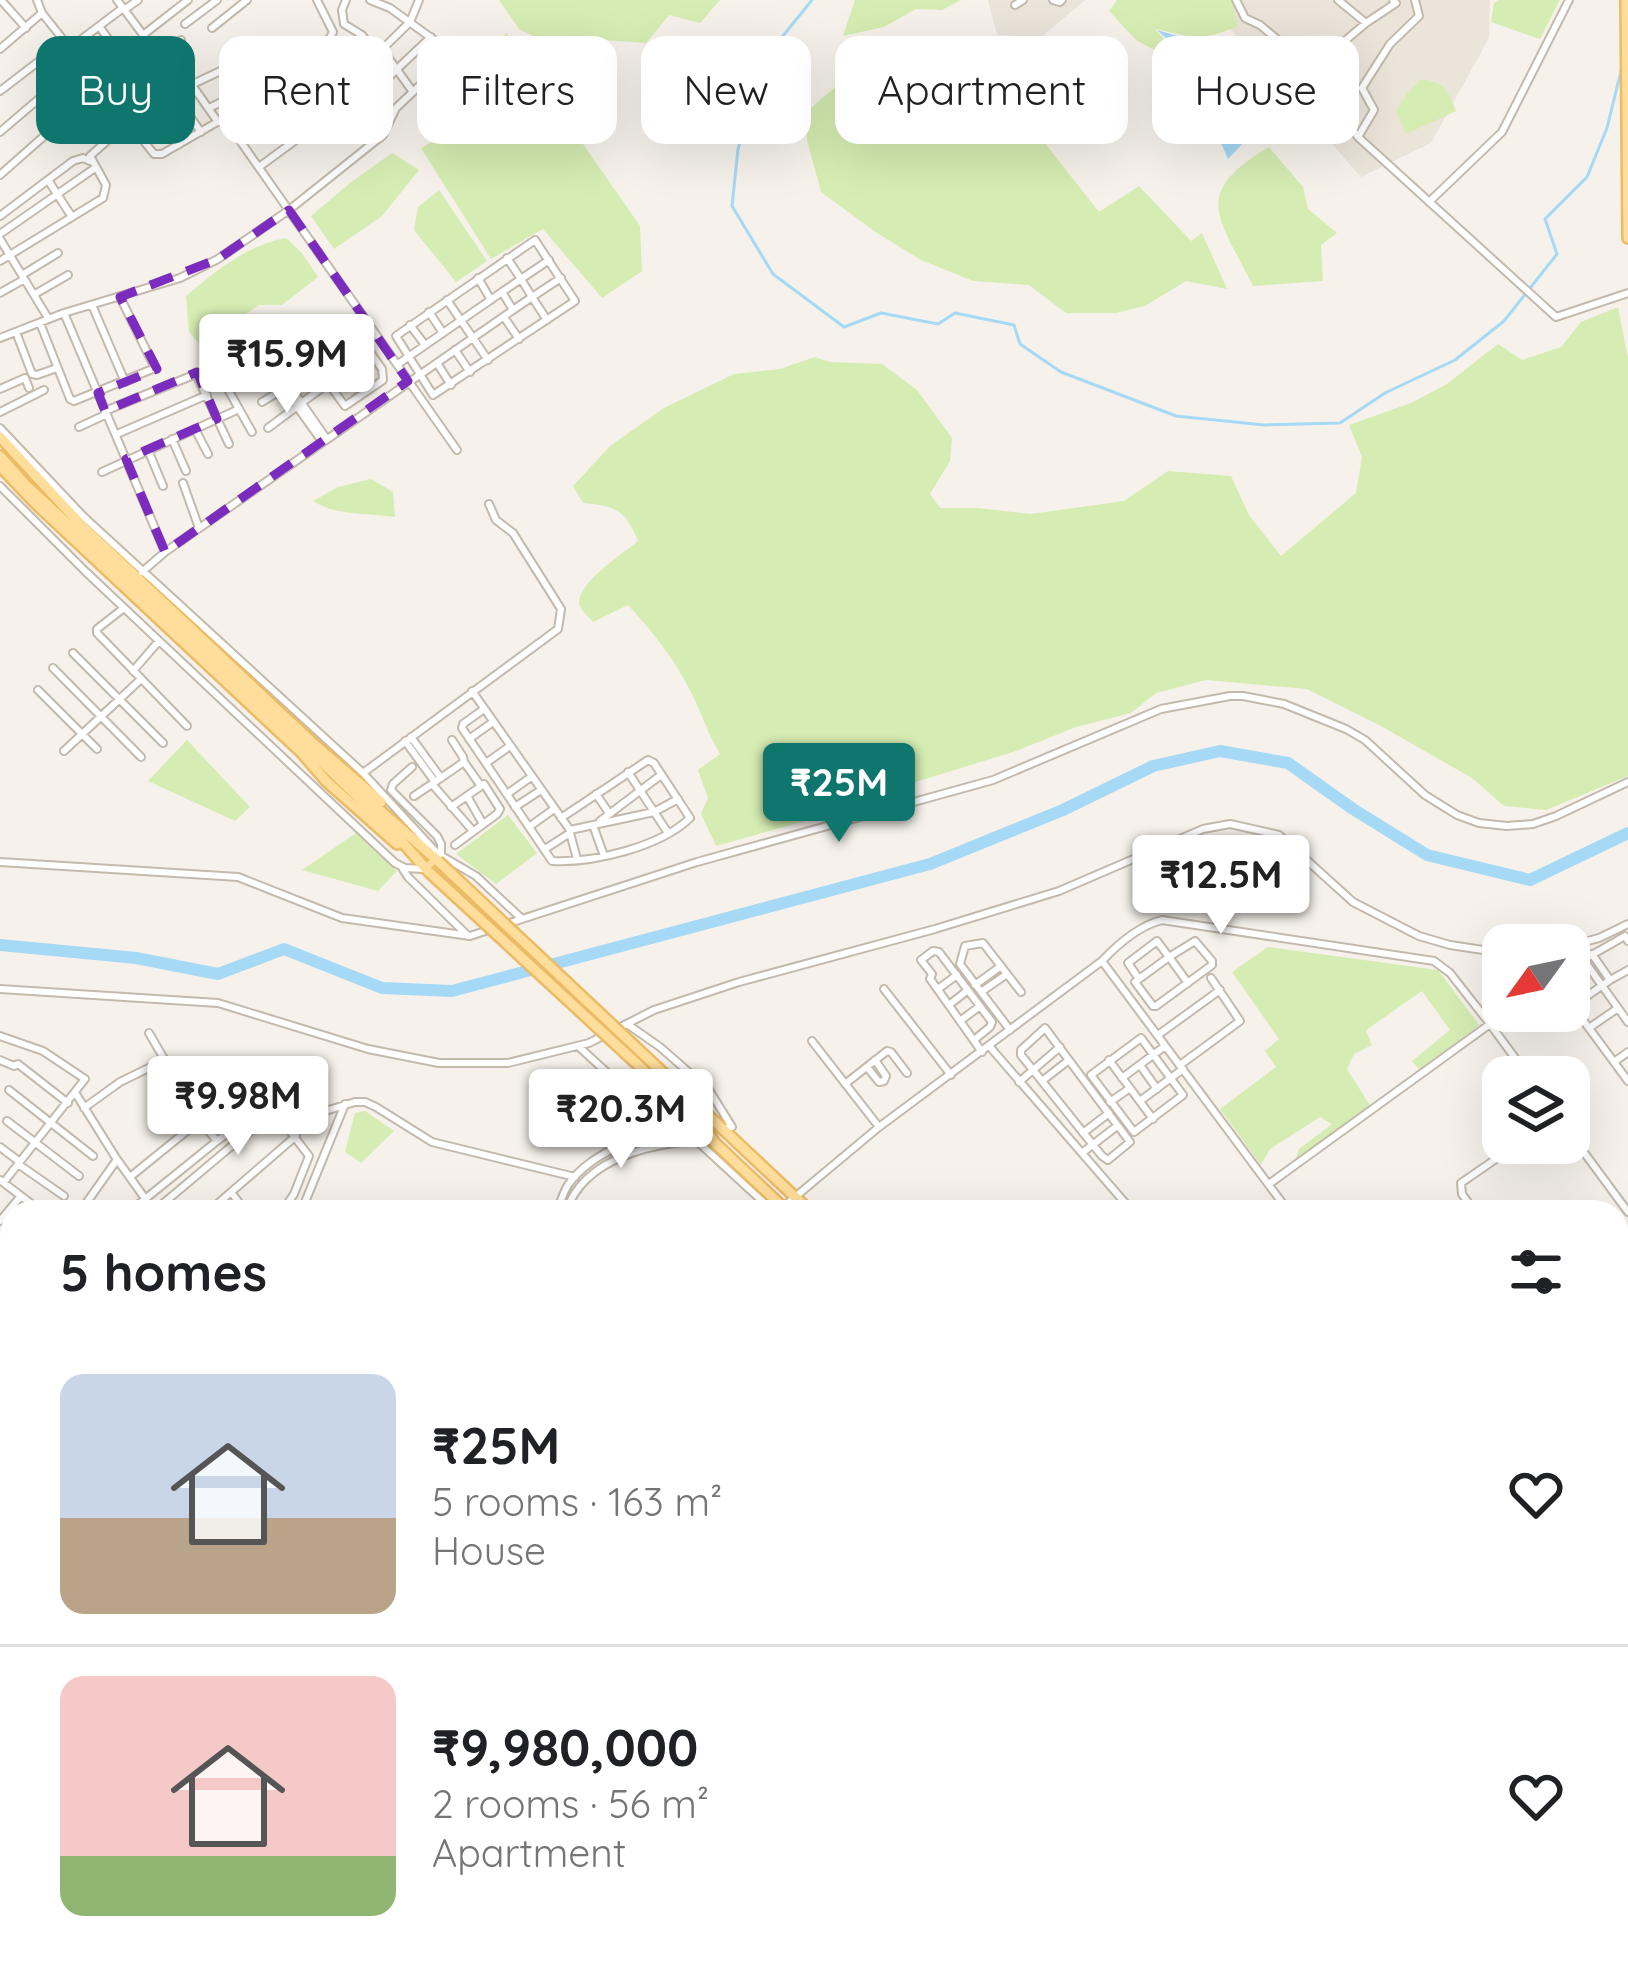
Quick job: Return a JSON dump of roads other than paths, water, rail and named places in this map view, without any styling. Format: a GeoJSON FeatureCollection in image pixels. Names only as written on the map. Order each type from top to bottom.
{"type":"FeatureCollection","features":[{"type":"Feature","properties":{"kind":"main road"},"geometry":{"type":"LineString","coordinates":[[1626,0],[1628,238]]}},
{"type":"Feature","properties":{"kind":"main road"},"geometry":{"type":"LineString","coordinates":[[0,437],[55,511]]}},
{"type":"Feature","properties":{"kind":"main road"},"geometry":{"type":"LineString","coordinates":[[0,437],[80,524],[398,817],[705,1120],[727,1162],[770,1200]]}},
{"type":"Feature","properties":{"kind":"main road"},"geometry":{"type":"LineString","coordinates":[[0,456],[390,828],[427,870]]}},
{"type":"Feature","properties":{"kind":"main road"},"geometry":{"type":"LineString","coordinates":[[0,466],[326,781],[705,1120],[728,1128],[799,1200]]}},
{"type":"Feature","properties":{"kind":"main road"},"geometry":{"type":"LineString","coordinates":[[299,740],[438,857]]}},
{"type":"Feature","properties":{"kind":"main road"},"geometry":{"type":"LineString","coordinates":[[427,870],[438,857]]}},
{"type":"Feature","properties":{"kind":"street"},"geometry":{"type":"LineString","coordinates":[[1,0],[26,28]]}},
{"type":"Feature","properties":{"kind":"street"},"geometry":{"type":"LineString","coordinates":[[37,0],[60,36]]}},
{"type":"Feature","properties":{"kind":"street"},"geometry":{"type":"LineString","coordinates":[[82,36],[121,6],[138,0]]}},
{"type":"Feature","properties":{"kind":"street"},"geometry":{"type":"LineString","coordinates":[[121,6],[143,35],[188,0]]}},
{"type":"Feature","properties":{"kind":"street"},"geometry":{"type":"LineString","coordinates":[[185,24],[217,0]]}},
{"type":"Feature","properties":{"kind":"street"},"geometry":{"type":"LineString","coordinates":[[212,28],[247,0]]}},
{"type":"Feature","properties":{"kind":"street"},"geometry":{"type":"LineString","coordinates":[[209,109],[324,49],[333,32],[317,0]]}},
{"type":"Feature","properties":{"kind":"street"},"geometry":{"type":"LineString","coordinates":[[346,0],[344,24],[364,36]]}},
{"type":"Feature","properties":{"kind":"street"},"geometry":{"type":"LineString","coordinates":[[370,0],[390,8],[428,36]]}},
{"type":"Feature","properties":{"kind":"street"},"geometry":{"type":"LineString","coordinates":[[393,39],[410,22],[419,0]]}},
{"type":"Feature","properties":{"kind":"street"},"geometry":{"type":"LineString","coordinates":[[1053,0],[1063,0]]}},
{"type":"Feature","properties":{"kind":"street"},"geometry":{"type":"LineString","coordinates":[[1236,0],[1245,18],[1273,36]]}},
{"type":"Feature","properties":{"kind":"street"},"geometry":{"type":"LineString","coordinates":[[1338,0],[1366,23]]}},
{"type":"Feature","properties":{"kind":"street"},"geometry":{"type":"LineString","coordinates":[[1351,36],[1394,0]]}},
{"type":"Feature","properties":{"kind":"street"},"geometry":{"type":"LineString","coordinates":[[1359,135],[1374,110],[1362,88],[1390,44],[1419,16],[1414,0]]}},
{"type":"Feature","properties":{"kind":"street"},"geometry":{"type":"LineString","coordinates":[[1429,202],[1502,132],[1569,0]]}},
{"type":"Feature","properties":{"kind":"street"},"geometry":{"type":"LineString","coordinates":[[1,46],[42,13]]}},
{"type":"Feature","properties":{"kind":"street"},"geometry":{"type":"LineString","coordinates":[[99,26],[106,36]]}},
{"type":"Feature","properties":{"kind":"street"},"geometry":{"type":"LineString","coordinates":[[393,74],[417,51]]}},
{"type":"Feature","properties":{"kind":"street"},"geometry":{"type":"LineString","coordinates":[[0,91],[36,66]]}},
{"type":"Feature","properties":{"kind":"street"},"geometry":{"type":"LineString","coordinates":[[393,66],[413,92]]}},
{"type":"Feature","properties":{"kind":"street"},"geometry":{"type":"LineString","coordinates":[[195,88],[218,122],[229,125],[458,450]]}},
{"type":"Feature","properties":{"kind":"street"},"geometry":{"type":"LineString","coordinates":[[393,115],[417,88]]}},
{"type":"Feature","properties":{"kind":"street"},"geometry":{"type":"LineString","coordinates":[[0,132],[36,101]]}},
{"type":"Feature","properties":{"kind":"street"},"geometry":{"type":"LineString","coordinates":[[146,144],[154,154],[162,154],[218,122]]}},
{"type":"Feature","properties":{"kind":"street"},"geometry":{"type":"LineString","coordinates":[[195,124],[201,132]]}},
{"type":"Feature","properties":{"kind":"street"},"geometry":{"type":"LineString","coordinates":[[1359,138],[1556,317],[1628,293]]}},
{"type":"Feature","properties":{"kind":"street"},"geometry":{"type":"LineString","coordinates":[[0,175],[36,143]]}},
{"type":"Feature","properties":{"kind":"street"},"geometry":{"type":"LineString","coordinates":[[0,261],[103,199],[106,185],[90,156],[103,144]]}},
{"type":"Feature","properties":{"kind":"street"},"geometry":{"type":"LineString","coordinates":[[0,338],[180,278],[218,259],[372,144]]}},
{"type":"Feature","properties":{"kind":"street"},"geometry":{"type":"LineString","coordinates":[[259,167],[289,145]]}},
{"type":"Feature","properties":{"kind":"street"},"geometry":{"type":"LineString","coordinates":[[0,216],[74,161],[83,158],[93,164]]}},
{"type":"Feature","properties":{"kind":"street"},"geometry":{"type":"LineString","coordinates":[[93,164],[0,237],[34,295],[71,401],[152,371],[155,365],[120,297]]}},
{"type":"Feature","properties":{"kind":"street"},"geometry":{"type":"LineString","coordinates":[[48,180],[72,217]]}},
{"type":"Feature","properties":{"kind":"street"},"geometry":{"type":"LineString","coordinates":[[533,239],[549,260],[575,301],[434,395],[395,337],[533,239]]}},
{"type":"Feature","properties":{"kind":"street"},"geometry":{"type":"LineString","coordinates":[[0,293],[58,253]]}},
{"type":"Feature","properties":{"kind":"street"},"geometry":{"type":"LineString","coordinates":[[507,258],[548,320]]}},
{"type":"Feature","properties":{"kind":"street"},"geometry":{"type":"LineString","coordinates":[[397,365],[549,260]]}},
{"type":"Feature","properties":{"kind":"street"},"geometry":{"type":"LineString","coordinates":[[34,295],[68,275]]}},
{"type":"Feature","properties":{"kind":"street"},"geometry":{"type":"LineString","coordinates":[[478,278],[491,299]]}},
{"type":"Feature","properties":{"kind":"street"},"geometry":{"type":"LineString","coordinates":[[142,572],[561,278]]}},
{"type":"Feature","properties":{"kind":"street"},"geometry":{"type":"LineString","coordinates":[[502,292],[513,310]]}},
{"type":"Feature","properties":{"kind":"street"},"geometry":{"type":"LineString","coordinates":[[447,300],[488,360]]}},
{"type":"Feature","properties":{"kind":"street"},"geometry":{"type":"LineString","coordinates":[[92,305],[125,382]]}},
{"type":"Feature","properties":{"kind":"street"},"geometry":{"type":"LineString","coordinates":[[430,312],[443,333]]}},
{"type":"Feature","properties":{"kind":"street"},"geometry":{"type":"LineString","coordinates":[[64,313],[165,552]]}},
{"type":"Feature","properties":{"kind":"street"},"geometry":{"type":"LineString","coordinates":[[504,316],[519,339]]}},
{"type":"Feature","properties":{"kind":"street"},"geometry":{"type":"LineString","coordinates":[[410,325],[425,346]]}},
{"type":"Feature","properties":{"kind":"street"},"geometry":{"type":"LineString","coordinates":[[16,332],[32,374],[57,368]]}},
{"type":"Feature","properties":{"kind":"street"},"geometry":{"type":"LineString","coordinates":[[328,383],[345,406],[385,376],[358,334]]}},
{"type":"Feature","properties":{"kind":"street"},"geometry":{"type":"LineString","coordinates":[[248,339],[276,366],[324,440]]}},
{"type":"Feature","properties":{"kind":"street"},"geometry":{"type":"LineString","coordinates":[[454,350],[470,372]]}},
{"type":"Feature","properties":{"kind":"street"},"geometry":{"type":"LineString","coordinates":[[227,373],[258,351]]}},
{"type":"Feature","properties":{"kind":"street"},"geometry":{"type":"LineString","coordinates":[[247,371],[292,352],[319,390]]}},
{"type":"Feature","properties":{"kind":"street"},"geometry":{"type":"LineString","coordinates":[[268,428],[370,352]]}},
{"type":"Feature","properties":{"kind":"street"},"geometry":{"type":"LineString","coordinates":[[327,356],[339,375]]}},
{"type":"Feature","properties":{"kind":"street"},"geometry":{"type":"LineString","coordinates":[[269,362],[301,405]]}},
{"type":"Feature","properties":{"kind":"street"},"geometry":{"type":"LineString","coordinates":[[436,362],[452,385]]}},
{"type":"Feature","properties":{"kind":"street"},"geometry":{"type":"LineString","coordinates":[[79,427],[194,374],[229,444]]}},
{"type":"Feature","properties":{"kind":"street"},"geometry":{"type":"LineString","coordinates":[[0,389],[25,378],[29,388]]}},
{"type":"Feature","properties":{"kind":"street"},"geometry":{"type":"LineString","coordinates":[[225,384],[252,433]]}},
{"type":"Feature","properties":{"kind":"street"},"geometry":{"type":"LineString","coordinates":[[262,402],[285,388]]}},
{"type":"Feature","properties":{"kind":"street"},"geometry":{"type":"LineString","coordinates":[[0,411],[44,390]]}},
{"type":"Feature","properties":{"kind":"street"},"geometry":{"type":"LineString","coordinates":[[115,435],[207,395]]}},
{"type":"Feature","properties":{"kind":"street"},"geometry":{"type":"LineString","coordinates":[[102,472],[238,409]]}},
{"type":"Feature","properties":{"kind":"street"},"geometry":{"type":"LineString","coordinates":[[195,429],[208,454]]}},
{"type":"Feature","properties":{"kind":"street"},"geometry":{"type":"LineString","coordinates":[[0,437],[363,773],[438,857],[476,876],[522,919]]}},
{"type":"Feature","properties":{"kind":"street"},"geometry":{"type":"LineString","coordinates":[[172,439],[187,471]]}},
{"type":"Feature","properties":{"kind":"street"},"geometry":{"type":"LineString","coordinates":[[148,449],[163,486]]}},
{"type":"Feature","properties":{"kind":"street"},"geometry":{"type":"LineString","coordinates":[[183,483],[199,528]]}},
{"type":"Feature","properties":{"kind":"street"},"geometry":{"type":"LineString","coordinates":[[0,486],[401,866],[468,936]]}},
{"type":"Feature","properties":{"kind":"street"},"geometry":{"type":"LineString","coordinates":[[363,773],[558,628],[561,609],[513,533],[496,520],[489,505]]}},
{"type":"Feature","properties":{"kind":"street"},"geometry":{"type":"LineString","coordinates":[[124,608],[97,631],[187,726]]}},
{"type":"Feature","properties":{"kind":"street"},"geometry":{"type":"LineString","coordinates":[[133,670],[159,641]]}},
{"type":"Feature","properties":{"kind":"street"},"geometry":{"type":"LineString","coordinates":[[73,653],[163,742]]}},
{"type":"Feature","properties":{"kind":"street"},"geometry":{"type":"LineString","coordinates":[[52,668],[141,757]]}},
{"type":"Feature","properties":{"kind":"street"},"geometry":{"type":"LineString","coordinates":[[64,751],[140,679]]}},
{"type":"Feature","properties":{"kind":"street"},"geometry":{"type":"LineString","coordinates":[[38,690],[98,749]]}},
{"type":"Feature","properties":{"kind":"street"},"geometry":{"type":"LineString","coordinates":[[472,692],[570,831],[577,860]]}},
{"type":"Feature","properties":{"kind":"street"},"geometry":{"type":"LineString","coordinates":[[0,862],[238,877],[342,917],[468,936],[698,862],[993,780],[1161,709],[1218,697],[1243,696],[1284,704],[1346,729],[1365,740],[1425,796],[1479,823],[1532,824],[1628,782]]}},
{"type":"Feature","properties":{"kind":"street"},"geometry":{"type":"LineString","coordinates":[[484,710],[461,725],[554,862],[631,849],[690,818],[648,760],[561,818]]}},
{"type":"Feature","properties":{"kind":"street"},"geometry":{"type":"LineString","coordinates":[[469,739],[493,722]]}},
{"type":"Feature","properties":{"kind":"street"},"geometry":{"type":"LineString","coordinates":[[408,739],[473,831]]}},
{"type":"Feature","properties":{"kind":"street"},"geometry":{"type":"LineString","coordinates":[[452,740],[481,786]]}},
{"type":"Feature","properties":{"kind":"street"},"geometry":{"type":"LineString","coordinates":[[485,763],[510,746]]}},
{"type":"Feature","properties":{"kind":"street"},"geometry":{"type":"LineString","coordinates":[[414,796],[464,762]]}},
{"type":"Feature","properties":{"kind":"street"},"geometry":{"type":"LineString","coordinates":[[412,767],[391,790],[440,840],[438,857]]}},
{"type":"Feature","properties":{"kind":"street"},"geometry":{"type":"LineString","coordinates":[[628,772],[668,833]]}},
{"type":"Feature","properties":{"kind":"street"},"geometry":{"type":"LineString","coordinates":[[595,824],[662,774]]}},
{"type":"Feature","properties":{"kind":"street"},"geometry":{"type":"LineString","coordinates":[[507,794],[532,777]]}},
{"type":"Feature","properties":{"kind":"street"},"geometry":{"type":"LineString","coordinates":[[451,806],[485,785],[500,809],[455,844]]}},
{"type":"Feature","properties":{"kind":"street"},"geometry":{"type":"LineString","coordinates":[[515,807],[541,790]]}},
{"type":"Feature","properties":{"kind":"street"},"geometry":{"type":"LineString","coordinates":[[596,794],[609,813]]}},
{"type":"Feature","properties":{"kind":"street"},"geometry":{"type":"LineString","coordinates":[[466,796],[483,824]]}},
{"type":"Feature","properties":{"kind":"street"},"geometry":{"type":"LineString","coordinates":[[544,849],[570,831],[654,812],[678,799]]}},
{"type":"Feature","properties":{"kind":"street"},"geometry":{"type":"LineString","coordinates":[[529,826],[554,809]]}},
{"type":"Feature","properties":{"kind":"street"},"geometry":{"type":"LineString","coordinates":[[595,824],[604,856]]}},
{"type":"Feature","properties":{"kind":"street"},"geometry":{"type":"LineString","coordinates":[[0,989],[223,1004],[349,1045],[432,1062],[500,1063],[594,1041],[654,1010],[739,982],[1058,891],[1222,825],[1279,835],[1353,902],[1419,936],[1482,950]]}},
{"type":"Feature","properties":{"kind":"street"},"geometry":{"type":"LineString","coordinates":[[401,866],[427,870]]}},
{"type":"Feature","properties":{"kind":"street"},"geometry":{"type":"LineString","coordinates":[[792,1200],[879,1127],[1102,961],[1114,947],[1162,920],[1434,962],[1450,973],[1482,1014]]}},
{"type":"Feature","properties":{"kind":"street"},"geometry":{"type":"LineString","coordinates":[[1590,940],[1628,924]]}},
{"type":"Feature","properties":{"kind":"street"},"geometry":{"type":"LineString","coordinates":[[1627,937],[1592,954],[1628,1022]]}},
{"type":"Feature","properties":{"kind":"street"},"geometry":{"type":"LineString","coordinates":[[1124,990],[1137,981],[1169,957],[1191,941],[1200,943],[1213,963],[1188,983],[1154,1007],[1137,981],[1128,962],[1155,941],[1158,942],[1169,957],[1188,983]]}},
{"type":"Feature","properties":{"kind":"street"},"geometry":{"type":"LineString","coordinates":[[1010,1031],[960,964],[967,944],[983,943],[1021,992]]}},
{"type":"Feature","properties":{"kind":"street"},"geometry":{"type":"LineString","coordinates":[[974,1040],[992,1025],[975,989],[938,951],[922,958],[974,1040],[1019,1082],[1123,1200]]}},
{"type":"Feature","properties":{"kind":"street"},"geometry":{"type":"LineString","coordinates":[[1102,961],[1280,1200]]}},
{"type":"Feature","properties":{"kind":"street"},"geometry":{"type":"LineString","coordinates":[[1590,966],[1606,983]]}},
{"type":"Feature","properties":{"kind":"street"},"geometry":{"type":"LineString","coordinates":[[949,1005],[1004,970]]}},
{"type":"Feature","properties":{"kind":"street"},"geometry":{"type":"LineString","coordinates":[[1590,992],[1628,970]]}},
{"type":"Feature","properties":{"kind":"street"},"geometry":{"type":"LineString","coordinates":[[938,989],[957,975]]}},
{"type":"Feature","properties":{"kind":"street"},"geometry":{"type":"LineString","coordinates":[[1140,1101],[1239,1022],[1211,978]]}},
{"type":"Feature","properties":{"kind":"street"},"geometry":{"type":"LineString","coordinates":[[884,989],[951,1075]]}},
{"type":"Feature","properties":{"kind":"street"},"geometry":{"type":"LineString","coordinates":[[1158,1035],[1220,991]]}},
{"type":"Feature","properties":{"kind":"street"},"geometry":{"type":"LineString","coordinates":[[960,1021],[980,1006]]}},
{"type":"Feature","properties":{"kind":"street"},"geometry":{"type":"LineString","coordinates":[[1590,1027],[1618,1008]]}},
{"type":"Feature","properties":{"kind":"street"},"geometry":{"type":"LineString","coordinates":[[628,1024],[709,1090],[728,1128]]}},
{"type":"Feature","properties":{"kind":"street"},"geometry":{"type":"LineString","coordinates":[[1042,1029],[1060,1047],[1129,1141],[1108,1160],[1020,1052],[1042,1029]]}},
{"type":"Feature","properties":{"kind":"street"},"geometry":{"type":"LineString","coordinates":[[1590,1029],[1628,1081]]}},
{"type":"Feature","properties":{"kind":"street"},"geometry":{"type":"LineString","coordinates":[[1269,1184],[1482,1030]]}},
{"type":"Feature","properties":{"kind":"street"},"geometry":{"type":"LineString","coordinates":[[149,1033],[217,1141]]}},
{"type":"Feature","properties":{"kind":"street"},"geometry":{"type":"LineString","coordinates":[[0,1036],[43,1051],[83,1075],[85,1081],[2,1181],[26,1200]]}},
{"type":"Feature","properties":{"kind":"street"},"geometry":{"type":"LineString","coordinates":[[1140,1038],[1184,1095],[1132,1132],[1091,1076],[1109,1060],[1140,1038]]}},
{"type":"Feature","properties":{"kind":"street"},"geometry":{"type":"LineString","coordinates":[[812,1041],[879,1127]]}},
{"type":"Feature","properties":{"kind":"street"},"geometry":{"type":"LineString","coordinates":[[578,1046],[675,1136]]}},
{"type":"Feature","properties":{"kind":"street"},"geometry":{"type":"LineString","coordinates":[[1122,1078],[1166,1046]]}},
{"type":"Feature","properties":{"kind":"street"},"geometry":{"type":"LineString","coordinates":[[1019,1082],[1060,1047]]}},
{"type":"Feature","properties":{"kind":"street"},"geometry":{"type":"LineString","coordinates":[[848,1082],[890,1051],[907,1073]]}},
{"type":"Feature","properties":{"kind":"street"},"geometry":{"type":"LineString","coordinates":[[1614,1063],[1628,1052]]}},
{"type":"Feature","properties":{"kind":"street"},"geometry":{"type":"LineString","coordinates":[[0,1060],[18,1064],[68,1102]]}},
{"type":"Feature","properties":{"kind":"street"},"geometry":{"type":"LineString","coordinates":[[84,1108],[119,1082],[164,1060]]}},
{"type":"Feature","properties":{"kind":"street"},"geometry":{"type":"LineString","coordinates":[[867,1067],[878,1082],[884,1081],[886,1076],[875,1060]]}},
{"type":"Feature","properties":{"kind":"street"},"geometry":{"type":"LineString","coordinates":[[1042,1082],[1069,1060]]}},
{"type":"Feature","properties":{"kind":"street"},"geometry":{"type":"LineString","coordinates":[[1109,1060],[1153,1119]]}},
{"type":"Feature","properties":{"kind":"street"},"geometry":{"type":"LineString","coordinates":[[130,1177],[272,1062]]}},
{"type":"Feature","properties":{"kind":"street"},"geometry":{"type":"LineString","coordinates":[[1140,1065],[1157,1088]]}},
{"type":"Feature","properties":{"kind":"street"},"geometry":{"type":"LineString","coordinates":[[848,1082],[860,1091]]}},
{"type":"Feature","properties":{"kind":"street"},"geometry":{"type":"LineString","coordinates":[[1111,1102],[1130,1088]]}},
{"type":"Feature","properties":{"kind":"street"},"geometry":{"type":"LineString","coordinates":[[9,1090],[93,1156]]}},
{"type":"Feature","properties":{"kind":"street"},"geometry":{"type":"LineString","coordinates":[[75,1094],[145,1198]]}},
{"type":"Feature","properties":{"kind":"street"},"geometry":{"type":"LineString","coordinates":[[143,1200],[261,1108],[280,1100],[322,1112],[365,1102],[432,1142],[574,1177]]}},
{"type":"Feature","properties":{"kind":"street"},"geometry":{"type":"LineString","coordinates":[[166,1200],[280,1100]]}},
{"type":"Feature","properties":{"kind":"street"},"geometry":{"type":"LineString","coordinates":[[308,1200],[345,1104]]}},
{"type":"Feature","properties":{"kind":"street"},"geometry":{"type":"LineString","coordinates":[[274,1109],[308,1153],[290,1200]]}},
{"type":"Feature","properties":{"kind":"street"},"geometry":{"type":"LineString","coordinates":[[1083,1133],[1108,1113]]}},
{"type":"Feature","properties":{"kind":"street"},"geometry":{"type":"LineString","coordinates":[[7,1121],[79,1176]]}},
{"type":"Feature","properties":{"kind":"street"},"geometry":{"type":"LineString","coordinates":[[1082,1153],[1118,1125]]}},
{"type":"Feature","properties":{"kind":"street"},"geometry":{"type":"LineString","coordinates":[[222,1200],[296,1136]]}},
{"type":"Feature","properties":{"kind":"street"},"geometry":{"type":"LineString","coordinates":[[561,1200],[574,1177],[644,1136],[694,1141],[727,1162]]}},
{"type":"Feature","properties":{"kind":"street"},"geometry":{"type":"LineString","coordinates":[[571,1200],[596,1170],[647,1149],[712,1141]]}},
{"type":"Feature","properties":{"kind":"street"},"geometry":{"type":"LineString","coordinates":[[0,1147],[64,1196]]}},
{"type":"Feature","properties":{"kind":"street"},"geometry":{"type":"LineString","coordinates":[[89,1200],[117,1160]]}},
{"type":"Feature","properties":{"kind":"street"},"geometry":{"type":"LineString","coordinates":[[1590,1161],[1619,1200]]}},
{"type":"Feature","properties":{"kind":"street"},"geometry":{"type":"LineString","coordinates":[[1466,1200],[1461,1183],[1489,1164]]}},
{"type":"Feature","properties":{"kind":"street"},"geometry":{"type":"LineString","coordinates":[[231,1192],[237,1200]]}},
{"type":"Feature","properties":{"kind":"street"},"geometry":{"type":"LineString","coordinates":[[18,1200],[21,1196]]}},
{"type":"Feature","properties":{"kind":"water"},"geometry":{"type":"Polygon","coordinates":[[[1221,144],[1242,144],[1228,159],[1221,144]]]}},
{"type":"Feature","properties":{"kind":"waterway"},"geometry":{"type":"LineString","coordinates":[[812,0],[765,58],[738,149],[732,206],[773,274],[844,327],[881,313],[938,324],[955,313],[1014,325],[1020,344],[1061,372],[1176,416],[1264,425],[1340,423],[1385,393],[1455,360],[1504,321],[1557,254],[1545,219],[1587,177],[1607,128],[1622,67]]}},
{"type":"Feature","properties":{"kind":"waterway"},"geometry":{"type":"LineString","coordinates":[[0,945],[136,958],[218,974],[284,949],[382,988],[452,991],[930,864],[1063,810],[1153,766],[1220,751],[1288,763],[1427,855],[1530,880],[1628,833]]}}]}
